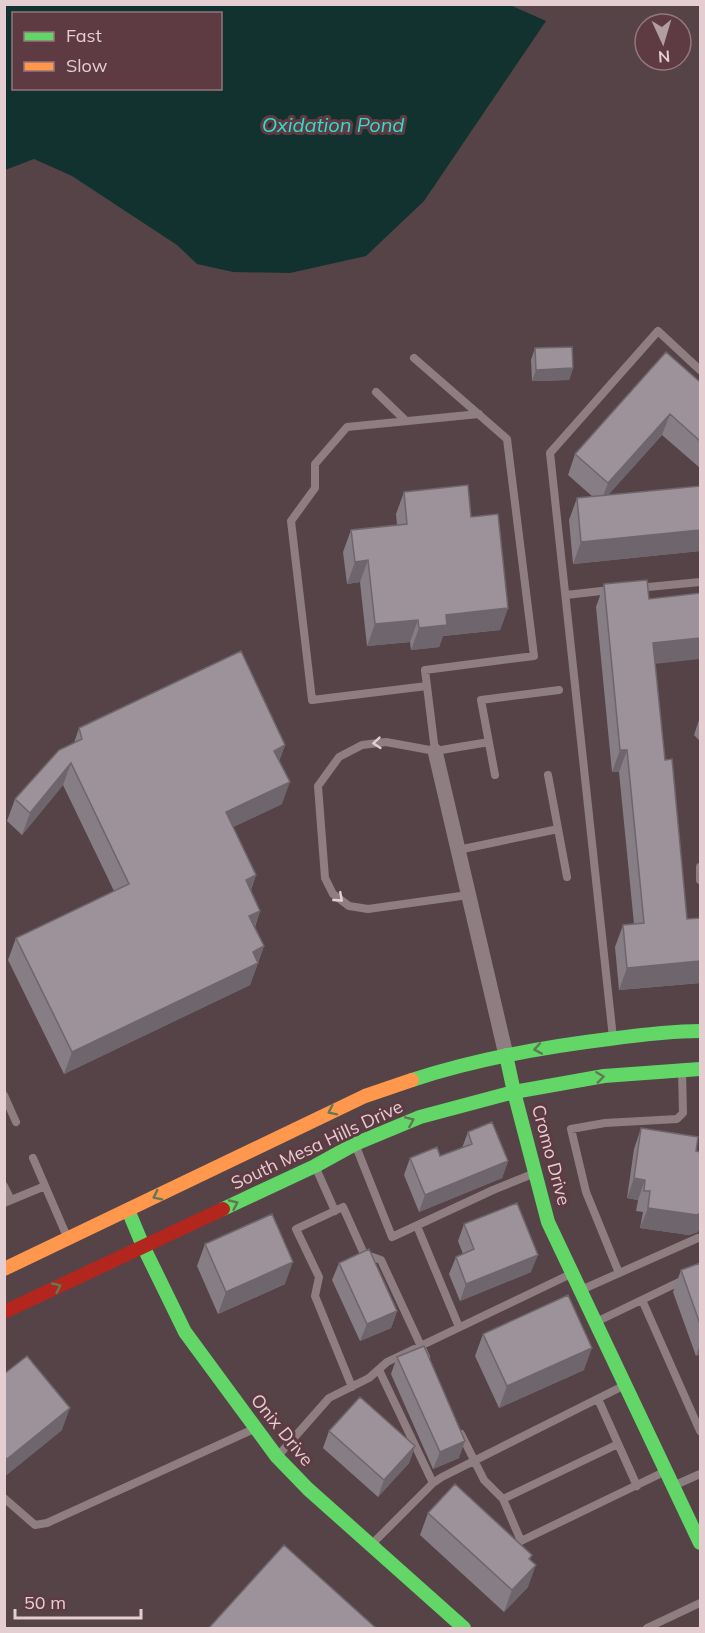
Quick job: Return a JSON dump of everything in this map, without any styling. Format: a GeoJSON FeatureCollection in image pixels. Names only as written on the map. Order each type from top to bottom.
{"type":"FeatureCollection","features":[{"type":"Feature","properties":{"kind":"street","name":"Cromo Drive"},"geometry":{"type":"LineString","coordinates":[[435,751],[514,1092],[548,1222],[700,1543]]}},
{"type":"Feature","properties":{"kind":"street","name":"South Mesa Hills Drive"},"geometry":{"type":"LineString","coordinates":[[4,1269],[365,1096],[436,1072],[506,1055],[613,1038],[700,1030]]}},
{"type":"Feature","properties":{"kind":"street","name":"South Mesa Hills Drive"},"geometry":{"type":"LineString","coordinates":[[4,1312],[315,1166],[356,1144],[420,1117],[514,1092],[604,1076],[700,1069]]}},
{"type":"Feature","properties":{"kind":"street","name":"Onix Drive"},"geometry":{"type":"LineString","coordinates":[[128,1210],[185,1332],[277,1457],[464,1629]]}},
{"type":"Feature","properties":{"kind":"lane"},"geometry":{"type":"LineString","coordinates":[[613,1038],[550,453],[658,331],[700,370]]}},
{"type":"Feature","properties":{"kind":"lane"},"geometry":{"type":"LineString","coordinates":[[414,358],[507,439],[534,656],[425,670],[435,751]]}},
{"type":"Feature","properties":{"kind":"lane"},"geometry":{"type":"LineString","coordinates":[[376,392],[406,421]]}},
{"type":"Feature","properties":{"kind":"lane"},"geometry":{"type":"LineString","coordinates":[[427,686],[312,700],[291,520],[315,488],[315,464],[347,427],[479,414]]}},
{"type":"Feature","properties":{"kind":"lane"},"geometry":{"type":"LineString","coordinates":[[633,588],[700,582]]}},
{"type":"Feature","properties":{"kind":"lane"},"geometry":{"type":"LineString","coordinates":[[566,595],[622,589]]}},
{"type":"Feature","properties":{"kind":"lane"},"geometry":{"type":"LineString","coordinates":[[495,775],[481,700],[559,690]]}},
{"type":"Feature","properties":{"kind":"lane"},"geometry":{"type":"LineString","coordinates":[[468,894],[368,909],[349,906],[333,894],[325,879],[318,786],[339,757],[362,744],[386,742],[435,751],[489,742]]}},
{"type":"Feature","properties":{"kind":"lane"},"geometry":{"type":"LineString","coordinates":[[548,775],[567,877]]}},
{"type":"Feature","properties":{"kind":"lane"},"geometry":{"type":"LineString","coordinates":[[458,850],[558,829]]}},
{"type":"Feature","properties":{"kind":"lane"},"geometry":{"type":"LineString","coordinates":[[700,867],[700,880]]}},
{"type":"Feature","properties":{"kind":"lane"},"geometry":{"type":"LineString","coordinates":[[619,1273],[586,1192],[571,1129],[677,1119],[684,1113],[682,1070]]}},
{"type":"Feature","properties":{"kind":"lane"},"geometry":{"type":"LineString","coordinates":[[4,1095],[16,1122]]}},
{"type":"Feature","properties":{"kind":"lane"},"geometry":{"type":"LineString","coordinates":[[356,1144],[392,1238],[493,1190],[536,1173]]}},
{"type":"Feature","properties":{"kind":"lane"},"geometry":{"type":"LineString","coordinates":[[33,1158],[69,1239]]}},
{"type":"Feature","properties":{"kind":"lane"},"geometry":{"type":"LineString","coordinates":[[315,1166],[334,1211]]}},
{"type":"Feature","properties":{"kind":"lane"},"geometry":{"type":"LineString","coordinates":[[4,1186],[8,1202],[45,1186]]}},
{"type":"Feature","properties":{"kind":"lane"},"geometry":{"type":"LineString","coordinates":[[352,1387],[315,1296],[319,1277],[296,1228],[343,1207],[364,1254],[381,1260],[430,1366]]}},
{"type":"Feature","properties":{"kind":"lane"},"geometry":{"type":"LineString","coordinates":[[417,1226],[459,1327]]}},
{"type":"Feature","properties":{"kind":"lane"},"geometry":{"type":"LineString","coordinates":[[581,1290],[698,1238]]}},
{"type":"Feature","properties":{"kind":"lane"},"geometry":{"type":"LineString","coordinates":[[596,1322],[700,1272]]}},
{"type":"Feature","properties":{"kind":"lane"},"geometry":{"type":"LineString","coordinates":[[277,1457],[329,1398],[369,1378],[387,1362],[420,1345],[573,1273]]}},
{"type":"Feature","properties":{"kind":"lane"},"geometry":{"type":"LineString","coordinates":[[642,1300],[700,1431]]}},
{"type":"Feature","properties":{"kind":"lane"},"geometry":{"type":"LineString","coordinates":[[379,1370],[433,1484]]}},
{"type":"Feature","properties":{"kind":"lane"},"geometry":{"type":"LineString","coordinates":[[371,1545],[442,1477],[626,1385]]}},
{"type":"Feature","properties":{"kind":"lane"},"geometry":{"type":"LineString","coordinates":[[598,1399],[637,1486]]}},
{"type":"Feature","properties":{"kind":"lane"},"geometry":{"type":"LineString","coordinates":[[4,1498],[35,1525],[47,1523],[256,1428]]}},
{"type":"Feature","properties":{"kind":"lane"},"geometry":{"type":"LineString","coordinates":[[459,1429],[484,1480],[502,1499],[521,1541],[666,1471]]}},
{"type":"Feature","properties":{"kind":"lane"},"geometry":{"type":"LineString","coordinates":[[502,1499],[618,1444]]}},
{"type":"Feature","properties":{"kind":"lane"},"geometry":{"type":"LineString","coordinates":[[673,1486],[700,1474]]}},
{"type":"Feature","properties":{"kind":"lane"},"geometry":{"type":"LineString","coordinates":[[647,1629],[700,1603]]}},
{"type":"Feature","properties":{"kind":"water","name":"Oxidation Pond"},"geometry":{"type":"Polygon","coordinates":[[[5,5],[510,5],[546,21],[424,201],[366,256],[290,273],[233,272],[197,264],[177,245],[72,176],[34,159],[5,170],[5,5]]]}},
{"type":"Feature","properties":{"kind":"building"},"geometry":{"type":"Polygon","coordinates":[[[572,347],[573,368],[536,370],[535,348],[572,347]]]}},
{"type":"Feature","properties":{"kind":"building"},"geometry":{"type":"Polygon","coordinates":[[[666,352],[700,382],[700,441],[670,414],[608,483],[575,454],[666,352]]]}},
{"type":"Feature","properties":{"kind":"building"},"geometry":{"type":"Polygon","coordinates":[[[468,485],[471,517],[498,514],[508,608],[446,615],[447,625],[419,628],[418,620],[375,624],[368,560],[355,562],[351,530],[407,524],[404,492],[468,485]]]}},
{"type":"Feature","properties":{"kind":"building"},"geometry":{"type":"Polygon","coordinates":[[[700,486],[700,530],[581,542],[577,498],[700,486]]]}},
{"type":"Feature","properties":{"kind":"building"},"geometry":{"type":"Polygon","coordinates":[[[647,580],[649,599],[700,593],[700,638],[653,643],[665,760],[672,759],[687,919],[700,918],[700,961],[627,968],[623,925],[644,923],[627,750],[620,750],[604,584],[647,580]]]}},
{"type":"Feature","properties":{"kind":"building"},"geometry":{"type":"Polygon","coordinates":[[[241,651],[285,745],[274,751],[290,782],[226,812],[256,875],[246,880],[260,911],[249,916],[264,946],[253,952],[258,963],[72,1052],[16,938],[129,884],[71,763],[30,813],[15,799],[59,750],[82,739],[79,728],[241,651]]]}},
{"type":"Feature","properties":{"kind":"building"},"geometry":{"type":"Polygon","coordinates":[[[492,1122],[508,1161],[425,1195],[410,1158],[437,1147],[440,1156],[472,1144],[468,1132],[492,1122]]]}},
{"type":"Feature","properties":{"kind":"building"},"geometry":{"type":"Polygon","coordinates":[[[641,1128],[698,1137],[696,1151],[700,1152],[700,1213],[697,1215],[648,1208],[650,1191],[644,1191],[645,1180],[634,1178],[641,1128]]]}},
{"type":"Feature","properties":{"kind":"building"},"geometry":{"type":"Polygon","coordinates":[[[517,1203],[538,1255],[466,1284],[456,1257],[474,1249],[464,1224],[517,1203]]]}},
{"type":"Feature","properties":{"kind":"building"},"geometry":{"type":"Polygon","coordinates":[[[272,1214],[293,1262],[226,1292],[205,1244],[272,1214]]]}},
{"type":"Feature","properties":{"kind":"building"},"geometry":{"type":"Polygon","coordinates":[[[369,1249],[397,1311],[367,1324],[339,1263],[369,1249]]]}},
{"type":"Feature","properties":{"kind":"building"},"geometry":{"type":"Polygon","coordinates":[[[700,1263],[700,1324],[681,1270],[700,1263]]]}},
{"type":"Feature","properties":{"kind":"building"},"geometry":{"type":"Polygon","coordinates":[[[568,1295],[592,1348],[507,1386],[483,1334],[568,1295]]]}},
{"type":"Feature","properties":{"kind":"building"},"geometry":{"type":"Polygon","coordinates":[[[424,1346],[465,1441],[440,1452],[397,1357],[424,1346]]]}},
{"type":"Feature","properties":{"kind":"building"},"geometry":{"type":"Polygon","coordinates":[[[27,1356],[70,1408],[7,1459],[4,1456],[4,1374],[27,1356]]]}},
{"type":"Feature","properties":{"kind":"building"},"geometry":{"type":"Polygon","coordinates":[[[360,1397],[415,1446],[384,1480],[329,1431],[360,1397]]]}},
{"type":"Feature","properties":{"kind":"building"},"geometry":{"type":"Polygon","coordinates":[[[455,1484],[532,1555],[529,1559],[536,1565],[512,1590],[428,1513],[455,1484]]]}},
{"type":"Feature","properties":{"kind":"building"},"geometry":{"type":"Polygon","coordinates":[[[284,1545],[377,1629],[208,1629],[284,1545]]]}},
{"type":"Feature","properties":{"kind":"traffic: fast"},"geometry":{"type":"LineString","coordinates":[[412,1080],[460,1066],[535,1050],[643,1035],[700,1031]]}},
{"type":"Feature","properties":{"kind":"traffic: fast"},"geometry":{"type":"LineString","coordinates":[[506,1055],[548,1222],[700,1543]]}},
{"type":"Feature","properties":{"kind":"traffic: fast"},"geometry":{"type":"LineString","coordinates":[[223,1209],[315,1166],[355,1144],[420,1117],[514,1092],[604,1076],[700,1069]]}},
{"type":"Feature","properties":{"kind":"traffic: fast"},"geometry":{"type":"LineString","coordinates":[[128,1210],[185,1332],[277,1457],[308,1489],[464,1628]]}},
{"type":"Feature","properties":{"kind":"traffic: slow"},"geometry":{"type":"LineString","coordinates":[[4,1269],[365,1096],[412,1080]]}},
{"type":"Feature","properties":{"kind":"traffic: jam"},"geometry":{"type":"LineString","coordinates":[[4,1312],[223,1209]]}}]}
